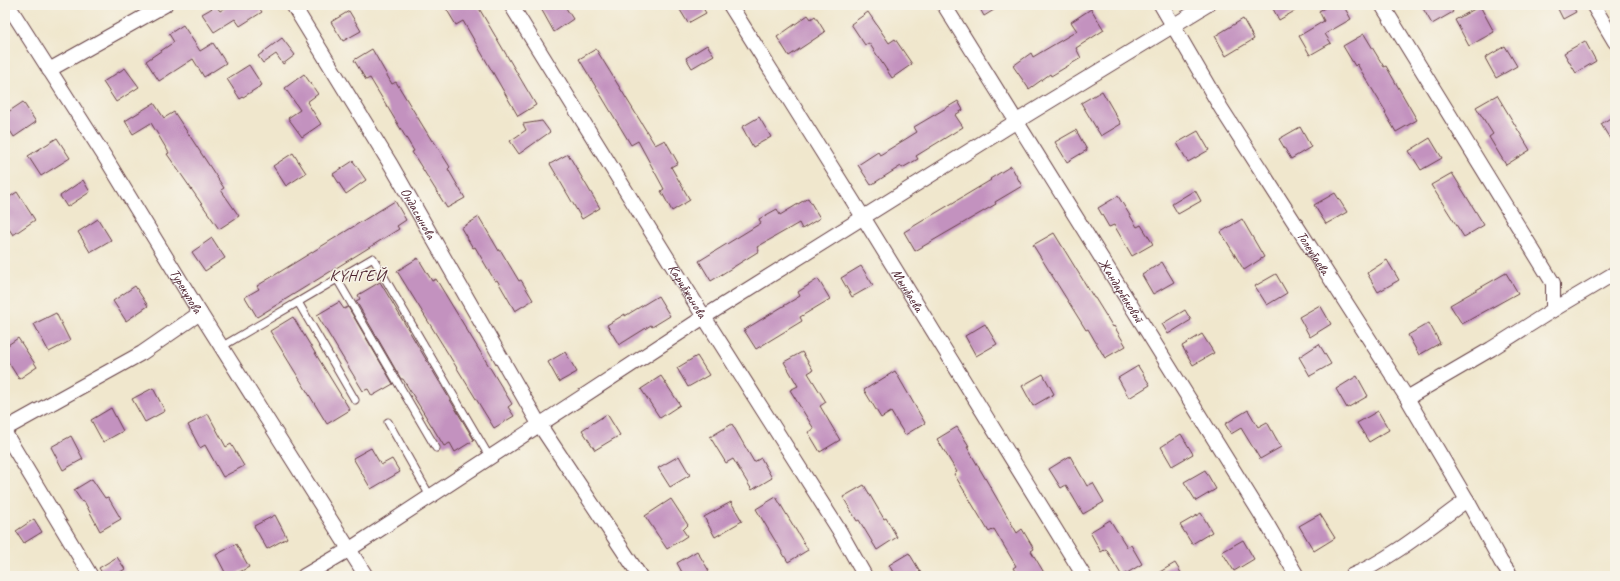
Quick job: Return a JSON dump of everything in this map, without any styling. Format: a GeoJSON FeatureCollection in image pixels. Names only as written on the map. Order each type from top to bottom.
{"type":"FeatureCollection","features":[{"type":"Feature","properties":{"kind":"street","name":"Турекулова"},"geometry":{"type":"LineString","coordinates":[[8,5],[105,157],[221,347],[366,576]]}},
{"type":"Feature","properties":{"kind":"street"},"geometry":{"type":"LineString","coordinates":[[49,70],[165,5]]}},
{"type":"Feature","properties":{"kind":"street","name":"Ондасынова"},"geometry":{"type":"LineString","coordinates":[[293,5],[391,165],[539,424],[640,576]]}},
{"type":"Feature","properties":{"kind":"street","name":"Карибжанова"},"geometry":{"type":"LineString","coordinates":[[512,5],[704,317],[838,530],[865,576]]}},
{"type":"Feature","properties":{"kind":"street","name":"Мынбаева"},"geometry":{"type":"LineString","coordinates":[[730,5],[864,217],[1084,576]]}},
{"type":"Feature","properties":{"kind":"street","name":"Жандарбековой"},"geometry":{"type":"LineString","coordinates":[[944,5],[1263,517],[1296,576]]}},
{"type":"Feature","properties":{"kind":"street","name":"Толеубаева"},"geometry":{"type":"LineString","coordinates":[[1161,5],[1221,108],[1406,398],[1467,500],[1501,569],[1510,576]]}},
{"type":"Feature","properties":{"kind":"street"},"geometry":{"type":"LineString","coordinates":[[304,576],[350,549],[489,456],[704,317],[1017,121],[1207,5]]}},
{"type":"Feature","properties":{"kind":"street"},"geometry":{"type":"LineString","coordinates":[[1382,5],[1553,283],[1553,310]]}},
{"type":"Feature","properties":{"kind":"street"},"geometry":{"type":"LineString","coordinates":[[1593,5],[1615,42]]}},
{"type":"Feature","properties":{"kind":"street"},"geometry":{"type":"LineString","coordinates":[[1406,398],[1491,349],[1615,273]]}},
{"type":"Feature","properties":{"kind":"street"},"geometry":{"type":"LineString","coordinates":[[5,428],[142,352],[200,313]]}},
{"type":"Feature","properties":{"kind":"street"},"geometry":{"type":"LineString","coordinates":[[5,433],[91,576]]}},
{"type":"Feature","properties":{"kind":"street"},"geometry":{"type":"LineString","coordinates":[[1352,576],[1398,549],[1467,500]]}},
{"type":"Feature","properties":{"kind":"lane"},"geometry":{"type":"LineString","coordinates":[[221,347],[373,258],[489,456]]}},
{"type":"Feature","properties":{"kind":"lane"},"geometry":{"type":"LineString","coordinates":[[337,279],[436,448]]}},
{"type":"Feature","properties":{"kind":"lane"},"geometry":{"type":"LineString","coordinates":[[298,302],[355,400]]}},
{"type":"Feature","properties":{"kind":"lane"},"geometry":{"type":"LineString","coordinates":[[388,422],[430,496]]}},
{"type":"Feature","properties":{"kind":"building"},"geometry":{"type":"Polygon","coordinates":[[[230,5],[257,5],[262,12],[240,26],[235,19],[214,32],[202,14],[216,6],[220,11],[230,5]]]}},
{"type":"Feature","properties":{"kind":"building"},"geometry":{"type":"Polygon","coordinates":[[[444,5],[477,5],[536,105],[518,116],[463,21],[456,25],[444,5]]]}},
{"type":"Feature","properties":{"kind":"building"},"geometry":{"type":"Polygon","coordinates":[[[539,5],[564,5],[573,19],[554,32],[539,5]]]}},
{"type":"Feature","properties":{"kind":"building"},"geometry":{"type":"Polygon","coordinates":[[[677,5],[701,5],[706,13],[688,23],[677,5]]]}},
{"type":"Feature","properties":{"kind":"building"},"geometry":{"type":"Polygon","coordinates":[[[978,5],[1002,5],[984,16],[978,5]]]}},
{"type":"Feature","properties":{"kind":"building"},"geometry":{"type":"Polygon","coordinates":[[[1271,5],[1305,5],[1279,20],[1271,5]]]}},
{"type":"Feature","properties":{"kind":"building"},"geometry":{"type":"Polygon","coordinates":[[[1330,5],[1343,5],[1351,19],[1325,34],[1331,43],[1310,55],[1299,36],[1324,21],[1319,11],[1330,5]]]}},
{"type":"Feature","properties":{"kind":"building"},"geometry":{"type":"Polygon","coordinates":[[[1421,5],[1449,5],[1453,12],[1432,24],[1421,5]]]}},
{"type":"Feature","properties":{"kind":"building"},"geometry":{"type":"Polygon","coordinates":[[[1556,5],[1572,5],[1576,12],[1563,19],[1556,5]]]}},
{"type":"Feature","properties":{"kind":"building"},"geometry":{"type":"Polygon","coordinates":[[[1480,6],[1494,32],[1469,46],[1455,20],[1480,6]]]}},
{"type":"Feature","properties":{"kind":"building"},"geometry":{"type":"Polygon","coordinates":[[[1091,9],[1104,30],[1076,48],[1081,58],[1051,76],[1050,74],[1029,89],[1013,66],[1031,53],[1033,57],[1077,31],[1071,22],[1091,9]]]}},
{"type":"Feature","properties":{"kind":"building"},"geometry":{"type":"Polygon","coordinates":[[[349,11],[361,31],[343,41],[331,22],[349,11]]]}},
{"type":"Feature","properties":{"kind":"building"},"geometry":{"type":"Polygon","coordinates":[[[868,12],[889,43],[895,39],[912,64],[892,78],[869,43],[865,45],[851,24],[868,12]]]}},
{"type":"Feature","properties":{"kind":"building"},"geometry":{"type":"Polygon","coordinates":[[[808,15],[811,19],[815,16],[825,32],[789,56],[777,37],[808,15]]]}},
{"type":"Feature","properties":{"kind":"building"},"geometry":{"type":"Polygon","coordinates":[[[1243,19],[1254,39],[1226,56],[1215,36],[1243,19]]]}},
{"type":"Feature","properties":{"kind":"building"},"geometry":{"type":"Polygon","coordinates":[[[183,25],[200,51],[213,43],[226,63],[204,77],[193,59],[159,81],[146,61],[174,42],[169,34],[183,25]]]}},
{"type":"Feature","properties":{"kind":"building"},"geometry":{"type":"Polygon","coordinates":[[[1364,34],[1384,67],[1386,66],[1417,120],[1396,132],[1385,113],[1386,112],[1357,64],[1355,66],[1343,46],[1364,34]]]}},
{"type":"Feature","properties":{"kind":"building"},"geometry":{"type":"Polygon","coordinates":[[[282,38],[295,55],[283,64],[276,54],[263,63],[258,56],[282,38]]]}},
{"type":"Feature","properties":{"kind":"building"},"geometry":{"type":"Polygon","coordinates":[[[1585,41],[1596,61],[1576,73],[1564,53],[1585,41]]]}},
{"type":"Feature","properties":{"kind":"building"},"geometry":{"type":"Polygon","coordinates":[[[707,45],[714,55],[692,68],[686,58],[707,45]]]}},
{"type":"Feature","properties":{"kind":"building"},"geometry":{"type":"Polygon","coordinates":[[[1505,46],[1517,66],[1496,78],[1485,58],[1505,46]]]}},
{"type":"Feature","properties":{"kind":"building"},"geometry":{"type":"Polygon","coordinates":[[[372,49],[392,84],[396,82],[432,141],[433,140],[450,167],[448,169],[465,198],[447,208],[412,152],[414,151],[370,78],[366,80],[354,60],[372,49]]]}},
{"type":"Feature","properties":{"kind":"building"},"geometry":{"type":"Polygon","coordinates":[[[596,49],[655,145],[665,140],[678,163],[671,167],[690,200],[672,211],[661,191],[664,189],[638,141],[631,145],[579,59],[596,49]]]}},
{"type":"Feature","properties":{"kind":"building"},"geometry":{"type":"Polygon","coordinates":[[[249,65],[262,85],[240,99],[227,79],[249,65]]]}},
{"type":"Feature","properties":{"kind":"building"},"geometry":{"type":"Polygon","coordinates":[[[125,68],[139,87],[116,102],[103,82],[125,68]]]}},
{"type":"Feature","properties":{"kind":"building"},"geometry":{"type":"Polygon","coordinates":[[[304,74],[318,94],[307,102],[321,124],[302,137],[288,118],[300,110],[285,88],[304,74]]]}},
{"type":"Feature","properties":{"kind":"building"},"geometry":{"type":"Polygon","coordinates":[[[1102,91],[1121,124],[1101,136],[1081,103],[1102,91]]]}},
{"type":"Feature","properties":{"kind":"building"},"geometry":{"type":"Polygon","coordinates":[[[1497,95],[1530,150],[1506,165],[1489,137],[1493,134],[1476,107],[1497,95]]]}},
{"type":"Feature","properties":{"kind":"building"},"geometry":{"type":"Polygon","coordinates":[[[958,101],[963,110],[955,115],[963,127],[916,156],[918,159],[902,168],[901,166],[871,185],[858,165],[878,152],[880,155],[917,132],[914,127],[958,101]]]}},
{"type":"Feature","properties":{"kind":"building"},"geometry":{"type":"Polygon","coordinates":[[[23,102],[36,122],[14,137],[5,123],[5,114],[23,102]]]}},
{"type":"Feature","properties":{"kind":"building"},"geometry":{"type":"Polygon","coordinates":[[[154,103],[164,118],[174,112],[224,188],[221,190],[239,216],[219,229],[167,154],[169,153],[151,123],[133,134],[125,121],[154,103]]]}},
{"type":"Feature","properties":{"kind":"building"},"geometry":{"type":"Polygon","coordinates":[[[1615,115],[1615,147],[1601,124],[1615,115]]]}},
{"type":"Feature","properties":{"kind":"building"},"geometry":{"type":"Polygon","coordinates":[[[759,117],[771,137],[753,147],[742,127],[759,117]]]}},
{"type":"Feature","properties":{"kind":"building"},"geometry":{"type":"Polygon","coordinates":[[[542,121],[550,132],[519,154],[510,141],[526,130],[523,124],[542,121]]]}},
{"type":"Feature","properties":{"kind":"building"},"geometry":{"type":"Polygon","coordinates":[[[1300,127],[1311,147],[1291,159],[1279,139],[1300,127]]]}},
{"type":"Feature","properties":{"kind":"building"},"geometry":{"type":"Polygon","coordinates":[[[1076,130],[1087,150],[1067,162],[1055,142],[1076,130]]]}},
{"type":"Feature","properties":{"kind":"building"},"geometry":{"type":"Polygon","coordinates":[[[1198,131],[1209,150],[1188,162],[1177,143],[1198,131]]]}},
{"type":"Feature","properties":{"kind":"building"},"geometry":{"type":"Polygon","coordinates":[[[57,138],[70,158],[41,176],[28,156],[57,138]]]}},
{"type":"Feature","properties":{"kind":"building"},"geometry":{"type":"Polygon","coordinates":[[[1430,138],[1442,158],[1421,170],[1409,151],[1430,138]]]}},
{"type":"Feature","properties":{"kind":"building"},"geometry":{"type":"Polygon","coordinates":[[[293,153],[306,173],[286,186],[273,166],[293,153]]]}},
{"type":"Feature","properties":{"kind":"building"},"geometry":{"type":"Polygon","coordinates":[[[568,154],[600,208],[582,219],[550,164],[568,154]]]}},
{"type":"Feature","properties":{"kind":"building"},"geometry":{"type":"Polygon","coordinates":[[[353,161],[366,180],[346,194],[333,174],[353,161]]]}},
{"type":"Feature","properties":{"kind":"building"},"geometry":{"type":"Polygon","coordinates":[[[1011,166],[1022,186],[995,202],[996,204],[915,251],[904,232],[991,180],[990,179],[1011,166]]]}},
{"type":"Feature","properties":{"kind":"building"},"geometry":{"type":"Polygon","coordinates":[[[1452,173],[1484,225],[1464,237],[1431,185],[1452,173]]]}},
{"type":"Feature","properties":{"kind":"building"},"geometry":{"type":"Polygon","coordinates":[[[83,180],[90,192],[67,207],[60,196],[83,180]]]}},
{"type":"Feature","properties":{"kind":"building"},"geometry":{"type":"Polygon","coordinates":[[[1195,190],[1201,201],[1178,214],[1172,204],[1195,190]]]}},
{"type":"Feature","properties":{"kind":"building"},"geometry":{"type":"Polygon","coordinates":[[[17,192],[35,220],[13,235],[5,223],[5,200],[17,192]]]}},
{"type":"Feature","properties":{"kind":"building"},"geometry":{"type":"Polygon","coordinates":[[[1335,193],[1347,212],[1326,224],[1314,205],[1335,193]]]}},
{"type":"Feature","properties":{"kind":"building"},"geometry":{"type":"Polygon","coordinates":[[[1118,196],[1137,227],[1141,225],[1153,244],[1132,256],[1114,225],[1109,227],[1098,208],[1118,196]]]}},
{"type":"Feature","properties":{"kind":"building"},"geometry":{"type":"Polygon","coordinates":[[[808,198],[820,218],[802,229],[799,223],[757,247],[759,251],[711,281],[699,261],[761,223],[759,219],[777,209],[780,215],[808,198]]]}},
{"type":"Feature","properties":{"kind":"building"},"geometry":{"type":"Polygon","coordinates":[[[395,201],[406,220],[397,226],[399,229],[257,317],[245,297],[259,289],[257,286],[395,201]]]}},
{"type":"Feature","properties":{"kind":"building"},"geometry":{"type":"Polygon","coordinates":[[[479,217],[499,251],[501,251],[519,281],[521,280],[533,300],[515,311],[497,280],[495,281],[475,247],[473,248],[461,228],[479,217]]]}},
{"type":"Feature","properties":{"kind":"building"},"geometry":{"type":"Polygon","coordinates":[[[98,219],[111,240],[90,252],[78,232],[98,219]]]}},
{"type":"Feature","properties":{"kind":"building"},"geometry":{"type":"Polygon","coordinates":[[[1242,219],[1264,257],[1244,270],[1221,232],[1242,219]]]}},
{"type":"Feature","properties":{"kind":"building"},"geometry":{"type":"Polygon","coordinates":[[[1054,233],[1126,346],[1105,358],[1088,329],[1086,330],[1033,245],[1054,233]]]}},
{"type":"Feature","properties":{"kind":"building"},"geometry":{"type":"Polygon","coordinates":[[[212,238],[225,258],[205,271],[192,252],[212,238]]]}},
{"type":"Feature","properties":{"kind":"building"},"geometry":{"type":"Polygon","coordinates":[[[418,258],[432,281],[436,279],[512,404],[508,407],[514,416],[494,428],[397,271],[418,258]]]}},
{"type":"Feature","properties":{"kind":"building"},"geometry":{"type":"Polygon","coordinates":[[[1387,260],[1399,280],[1378,292],[1367,273],[1387,260]]]}},
{"type":"Feature","properties":{"kind":"building"},"geometry":{"type":"Polygon","coordinates":[[[1162,262],[1174,282],[1153,294],[1142,275],[1162,262]]]}},
{"type":"Feature","properties":{"kind":"building"},"geometry":{"type":"Polygon","coordinates":[[[861,266],[873,285],[852,297],[841,278],[861,266]]]}},
{"type":"Feature","properties":{"kind":"building"},"geometry":{"type":"Polygon","coordinates":[[[1506,273],[1518,293],[1462,324],[1450,305],[1506,273]]]}},
{"type":"Feature","properties":{"kind":"building"},"geometry":{"type":"Polygon","coordinates":[[[1276,274],[1287,293],[1267,305],[1255,286],[1276,274]]]}},
{"type":"Feature","properties":{"kind":"building"},"geometry":{"type":"Polygon","coordinates":[[[818,279],[830,299],[800,317],[802,321],[756,349],[744,330],[800,296],[798,292],[818,279]]]}},
{"type":"Feature","properties":{"kind":"building"},"geometry":{"type":"Polygon","coordinates":[[[380,282],[474,440],[455,452],[450,443],[444,446],[403,379],[401,379],[356,301],[360,299],[358,295],[380,282]]]}},
{"type":"Feature","properties":{"kind":"building"},"geometry":{"type":"Polygon","coordinates":[[[135,286],[148,306],[126,321],[113,301],[135,286]]]}},
{"type":"Feature","properties":{"kind":"building"},"geometry":{"type":"Polygon","coordinates":[[[658,296],[670,316],[652,327],[651,325],[619,345],[607,325],[658,296]]]}},
{"type":"Feature","properties":{"kind":"building"},"geometry":{"type":"Polygon","coordinates":[[[339,302],[344,309],[348,307],[393,384],[372,396],[368,389],[363,391],[317,315],[339,302]]]}},
{"type":"Feature","properties":{"kind":"building"},"geometry":{"type":"Polygon","coordinates":[[[1320,305],[1331,324],[1310,337],[1299,317],[1320,305]]]}},
{"type":"Feature","properties":{"kind":"building"},"geometry":{"type":"Polygon","coordinates":[[[1185,310],[1191,320],[1168,334],[1162,324],[1185,310]]]}},
{"type":"Feature","properties":{"kind":"building"},"geometry":{"type":"Polygon","coordinates":[[[56,313],[70,341],[49,352],[34,324],[56,313]]]}},
{"type":"Feature","properties":{"kind":"building"},"geometry":{"type":"Polygon","coordinates":[[[293,317],[350,410],[327,424],[270,331],[293,317]]]}},
{"type":"Feature","properties":{"kind":"building"},"geometry":{"type":"Polygon","coordinates":[[[1429,323],[1440,343],[1419,355],[1408,335],[1429,323]]]}},
{"type":"Feature","properties":{"kind":"building"},"geometry":{"type":"Polygon","coordinates":[[[985,324],[997,344],[976,356],[965,336],[985,324]]]}},
{"type":"Feature","properties":{"kind":"building"},"geometry":{"type":"Polygon","coordinates":[[[1202,334],[1214,353],[1193,365],[1182,346],[1202,334]]]}},
{"type":"Feature","properties":{"kind":"building"},"geometry":{"type":"Polygon","coordinates":[[[18,338],[37,367],[19,379],[5,357],[5,347],[18,338]]]}},
{"type":"Feature","properties":{"kind":"building"},"geometry":{"type":"Polygon","coordinates":[[[1319,344],[1331,364],[1310,376],[1299,357],[1319,344]]]}},
{"type":"Feature","properties":{"kind":"building"},"geometry":{"type":"Polygon","coordinates":[[[565,352],[577,372],[559,382],[548,362],[565,352]]]}},
{"type":"Feature","properties":{"kind":"building"},"geometry":{"type":"Polygon","coordinates":[[[802,352],[813,370],[808,373],[826,402],[820,406],[840,440],[820,452],[808,432],[814,429],[790,390],[798,386],[784,362],[802,352]]]}},
{"type":"Feature","properties":{"kind":"building"},"geometry":{"type":"Polygon","coordinates":[[[697,356],[709,375],[688,387],[677,368],[697,356]]]}},
{"type":"Feature","properties":{"kind":"building"},"geometry":{"type":"Polygon","coordinates":[[[1138,366],[1150,385],[1129,398],[1118,378],[1138,366]]]}},
{"type":"Feature","properties":{"kind":"building"},"geometry":{"type":"Polygon","coordinates":[[[895,371],[925,423],[905,435],[891,412],[881,418],[864,390],[895,371]]]}},
{"type":"Feature","properties":{"kind":"building"},"geometry":{"type":"Polygon","coordinates":[[[1043,374],[1054,394],[1033,406],[1022,386],[1043,374]]]}},
{"type":"Feature","properties":{"kind":"building"},"geometry":{"type":"Polygon","coordinates":[[[661,376],[680,405],[660,418],[641,389],[661,376]]]}},
{"type":"Feature","properties":{"kind":"building"},"geometry":{"type":"Polygon","coordinates":[[[1357,376],[1368,396],[1347,408],[1336,389],[1357,376]]]}},
{"type":"Feature","properties":{"kind":"building"},"geometry":{"type":"Polygon","coordinates":[[[153,388],[165,411],[145,422],[132,399],[153,388]]]}},
{"type":"Feature","properties":{"kind":"building"},"geometry":{"type":"Polygon","coordinates":[[[111,408],[123,431],[103,442],[91,420],[111,408]]]}},
{"type":"Feature","properties":{"kind":"building"},"geometry":{"type":"Polygon","coordinates":[[[1248,410],[1258,427],[1267,422],[1281,447],[1260,459],[1241,428],[1231,434],[1225,424],[1248,410]]]}},
{"type":"Feature","properties":{"kind":"building"},"geometry":{"type":"Polygon","coordinates":[[[1378,411],[1389,430],[1369,442],[1357,423],[1378,411]]]}},
{"type":"Feature","properties":{"kind":"building"},"geometry":{"type":"Polygon","coordinates":[[[208,414],[226,447],[231,444],[244,466],[223,477],[205,445],[200,448],[188,425],[208,414]]]}},
{"type":"Feature","properties":{"kind":"building"},"geometry":{"type":"Polygon","coordinates":[[[607,414],[620,435],[595,450],[582,430],[607,414]]]}},
{"type":"Feature","properties":{"kind":"building"},"geometry":{"type":"Polygon","coordinates":[[[732,424],[754,462],[761,458],[772,478],[752,490],[733,459],[726,463],[710,437],[732,424]]]}},
{"type":"Feature","properties":{"kind":"building"},"geometry":{"type":"Polygon","coordinates":[[[957,427],[1017,533],[1022,529],[1034,549],[1031,551],[1046,576],[1018,576],[1013,568],[1016,566],[994,529],[989,532],[954,474],[957,472],[937,439],[957,427]]]}},
{"type":"Feature","properties":{"kind":"building"},"geometry":{"type":"Polygon","coordinates":[[[1181,434],[1193,454],[1172,466],[1161,447],[1181,434]]]}},
{"type":"Feature","properties":{"kind":"building"},"geometry":{"type":"Polygon","coordinates":[[[71,436],[83,459],[63,470],[51,447],[71,436]]]}},
{"type":"Feature","properties":{"kind":"building"},"geometry":{"type":"Polygon","coordinates":[[[371,448],[381,465],[392,459],[400,472],[371,489],[353,458],[371,448]]]}},
{"type":"Feature","properties":{"kind":"building"},"geometry":{"type":"Polygon","coordinates":[[[679,456],[690,475],[670,487],[658,468],[679,456]]]}},
{"type":"Feature","properties":{"kind":"building"},"geometry":{"type":"Polygon","coordinates":[[[1070,456],[1087,486],[1093,483],[1104,502],[1083,514],[1066,485],[1061,488],[1049,469],[1070,456]]]}},
{"type":"Feature","properties":{"kind":"building"},"geometry":{"type":"Polygon","coordinates":[[[1205,470],[1216,489],[1196,501],[1184,482],[1205,470]]]}},
{"type":"Feature","properties":{"kind":"building"},"geometry":{"type":"Polygon","coordinates":[[[92,479],[105,498],[108,497],[121,519],[100,531],[84,501],[82,502],[74,490],[92,479]]]}},
{"type":"Feature","properties":{"kind":"building"},"geometry":{"type":"Polygon","coordinates":[[[864,485],[884,519],[886,518],[897,537],[877,550],[843,497],[864,485]]]}},
{"type":"Feature","properties":{"kind":"building"},"geometry":{"type":"Polygon","coordinates":[[[776,497],[808,550],[788,562],[756,509],[776,497]]]}},
{"type":"Feature","properties":{"kind":"building"},"geometry":{"type":"Polygon","coordinates":[[[671,499],[688,525],[683,530],[687,536],[667,549],[645,516],[671,499]]]}},
{"type":"Feature","properties":{"kind":"building"},"geometry":{"type":"Polygon","coordinates":[[[731,502],[742,521],[715,537],[704,517],[731,502]]]}},
{"type":"Feature","properties":{"kind":"building"},"geometry":{"type":"Polygon","coordinates":[[[1201,513],[1212,532],[1192,544],[1180,525],[1201,513]]]}},
{"type":"Feature","properties":{"kind":"building"},"geometry":{"type":"Polygon","coordinates":[[[1320,514],[1335,538],[1314,551],[1299,526],[1320,514]]]}},
{"type":"Feature","properties":{"kind":"building"},"geometry":{"type":"Polygon","coordinates":[[[275,515],[287,538],[267,549],[254,526],[275,515]]]}},
{"type":"Feature","properties":{"kind":"building"},"geometry":{"type":"Polygon","coordinates":[[[34,519],[42,532],[24,543],[16,531],[34,519]]]}},
{"type":"Feature","properties":{"kind":"building"},"geometry":{"type":"Polygon","coordinates":[[[1110,520],[1127,547],[1131,545],[1142,564],[1122,576],[1106,549],[1101,552],[1090,532],[1110,520]]]}},
{"type":"Feature","properties":{"kind":"building"},"geometry":{"type":"Polygon","coordinates":[[[1243,540],[1254,559],[1234,571],[1222,552],[1243,540]]]}},
{"type":"Feature","properties":{"kind":"building"},"geometry":{"type":"Polygon","coordinates":[[[236,544],[249,567],[232,576],[227,576],[216,555],[236,544]]]}},
{"type":"Feature","properties":{"kind":"building"},"geometry":{"type":"Polygon","coordinates":[[[697,551],[709,571],[700,576],[684,576],[677,563],[697,551]]]}},
{"type":"Feature","properties":{"kind":"building"},"geometry":{"type":"Polygon","coordinates":[[[909,553],[921,573],[915,576],[895,576],[889,565],[909,553]]]}},
{"type":"Feature","properties":{"kind":"building"},"geometry":{"type":"Polygon","coordinates":[[[117,557],[125,569],[114,576],[104,576],[99,568],[117,557]]]}},
{"type":"Feature","properties":{"kind":"building"},"geometry":{"type":"Polygon","coordinates":[[[1175,563],[1183,576],[1153,576],[1175,563]]]}},
{"type":"Feature","properties":{"kind":"district","name":"КҮНГЕЙ"},"geometry":{"type":"Point","coordinates":[358,276]}}]}
